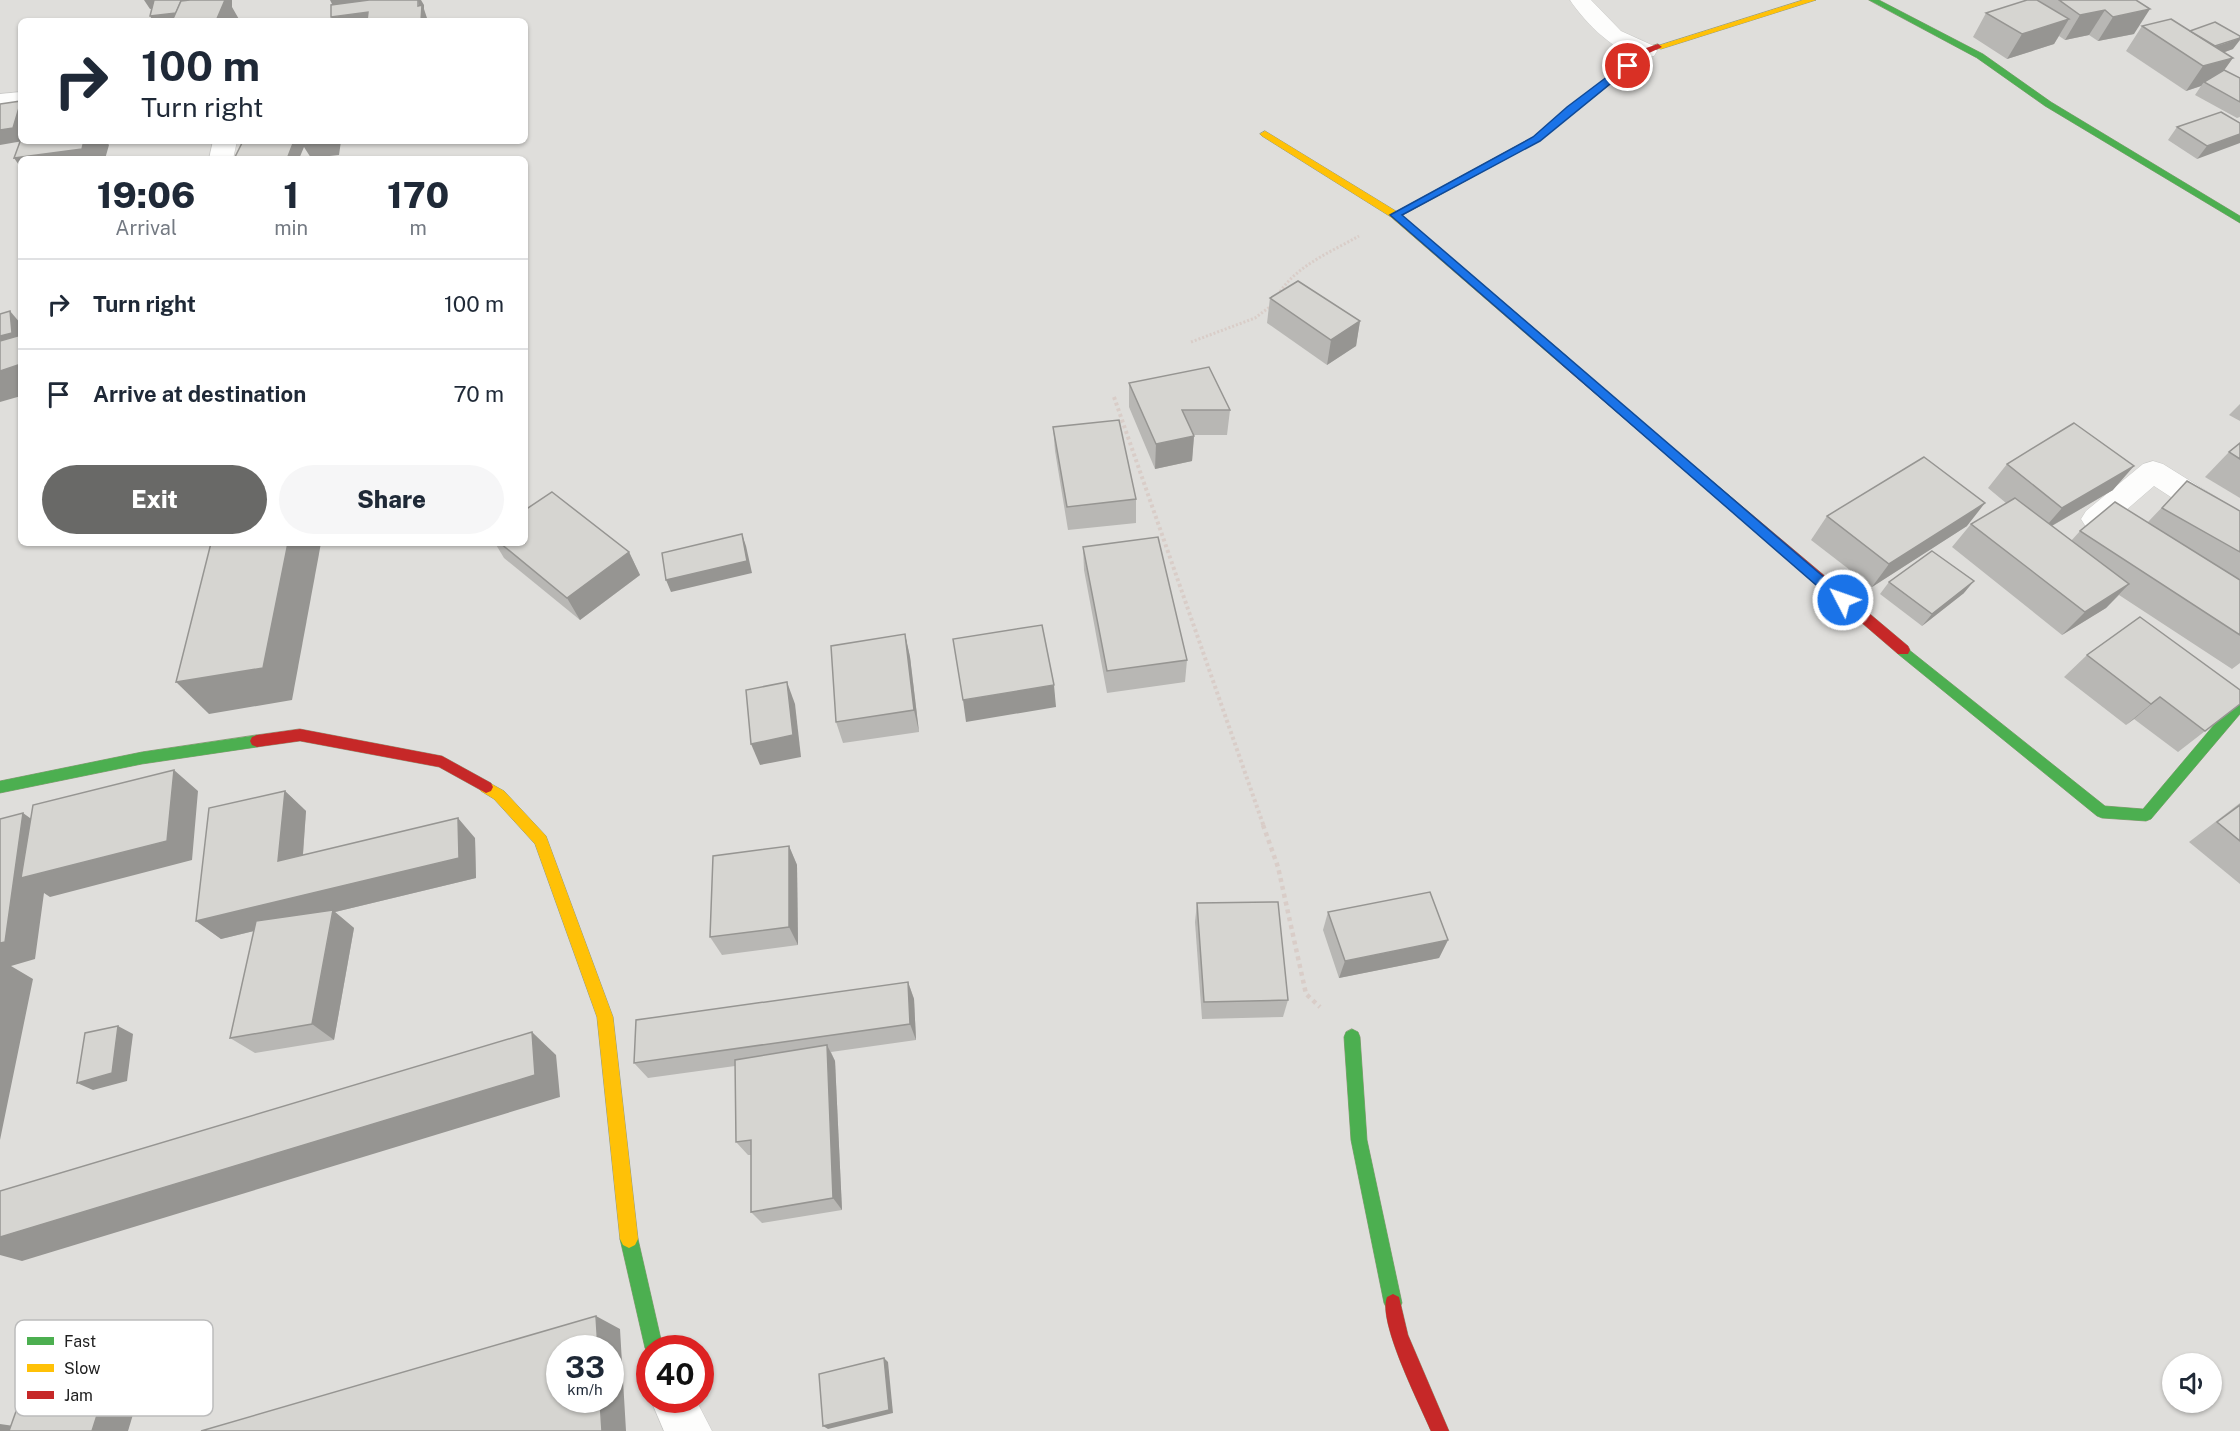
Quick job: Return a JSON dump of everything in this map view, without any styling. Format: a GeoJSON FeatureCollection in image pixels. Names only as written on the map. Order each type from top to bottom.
{"type":"FeatureCollection","features":[{"type":"Feature","properties":{"kind":"street"},"geometry":{"type":"LineString","coordinates":[[1580,0],[1612,36],[1646,51]]}},
{"type":"Feature","properties":{"kind":"street"},"geometry":{"type":"LineString","coordinates":[[1395,215],[1536,139],[1646,51],[1812,0]]}},
{"type":"Feature","properties":{"kind":"street"},"geometry":{"type":"LineString","coordinates":[[1873,0],[1980,56],[2048,104],[2240,220]]}},
{"type":"Feature","properties":{"kind":"street"},"geometry":{"type":"LineString","coordinates":[[0,101],[18,99]]}},
{"type":"Feature","properties":{"kind":"street"},"geometry":{"type":"LineString","coordinates":[[1265,134],[1395,215],[1843,600],[2102,812],[2146,815],[2240,704]]}},
{"type":"Feature","properties":{"kind":"street"},"geometry":{"type":"LineString","coordinates":[[2134,543],[2096,519],[2153,471],[2240,527]]}},
{"type":"Feature","properties":{"kind":"street"},"geometry":{"type":"LineString","coordinates":[[0,787],[142,758],[300,735],[442,762],[499,795],[541,840],[605,1017],[627,1232],[651,1335]]}},
{"type":"Feature","properties":{"kind":"street"},"geometry":{"type":"LineString","coordinates":[[1352,1036],[1359,1140],[1399,1335],[1440,1431]]}},
{"type":"Feature","properties":{"kind":"street"},"geometry":{"type":"LineString","coordinates":[[679,1413],[689,1431]]}},
{"type":"Feature","properties":{"kind":"path"},"geometry":{"type":"LineString","coordinates":[[1191,342],[1255,318],[1276,302],[1281,288],[1313,264],[1395,215]]}},
{"type":"Feature","properties":{"kind":"path"},"geometry":{"type":"LineString","coordinates":[[1114,397],[1278,867],[1306,994],[1352,1036]]}},
{"type":"Feature","properties":{"kind":"shaded area"},"geometry":{"type":"Polygon","coordinates":[[[0,0],[2240,0],[2240,1431],[0,1431],[0,0]]]}},
{"type":"Feature","properties":{"kind":"building"},"geometry":{"type":"Polygon","coordinates":[[[154,0],[190,0],[181,1],[176,13],[150,16],[154,0]]]}},
{"type":"Feature","properties":{"kind":"building"},"geometry":{"type":"Polygon","coordinates":[[[225,0],[217,18],[173,18],[181,1],[225,0]]]}},
{"type":"Feature","properties":{"kind":"building"},"geometry":{"type":"Polygon","coordinates":[[[369,0],[418,0],[418,6],[422,5],[421,18],[367,18],[368,12],[331,17],[331,5],[369,0]]]}},
{"type":"Feature","properties":{"kind":"building"},"geometry":{"type":"Polygon","coordinates":[[[2027,0],[2037,0],[2069,19],[2022,34],[1986,13],[2027,0]]]}},
{"type":"Feature","properties":{"kind":"building"},"geometry":{"type":"Polygon","coordinates":[[[2059,0],[2136,0],[2150,9],[2113,17],[2105,10],[2080,15],[2059,0]]]}},
{"type":"Feature","properties":{"kind":"building"},"geometry":{"type":"Polygon","coordinates":[[[2171,19],[2233,58],[2203,66],[2142,26],[2171,19]]]}},
{"type":"Feature","properties":{"kind":"building"},"geometry":{"type":"Polygon","coordinates":[[[2215,22],[2240,38],[2215,46],[2190,31],[2215,22]]]}},
{"type":"Feature","properties":{"kind":"building"},"geometry":{"type":"Polygon","coordinates":[[[2224,70],[2240,78],[2240,102],[2204,82],[2224,70]]]}},
{"type":"Feature","properties":{"kind":"building"},"geometry":{"type":"Polygon","coordinates":[[[18,101],[13,128],[0,130],[0,104],[18,101]]]}},
{"type":"Feature","properties":{"kind":"building"},"geometry":{"type":"Polygon","coordinates":[[[2221,112],[2240,123],[2240,134],[2207,146],[2177,127],[2221,112]]]}},
{"type":"Feature","properties":{"kind":"building"},"geometry":{"type":"Polygon","coordinates":[[[19,144],[83,144],[82,149],[14,158],[19,144]]]}},
{"type":"Feature","properties":{"kind":"building"},"geometry":{"type":"Polygon","coordinates":[[[242,144],[293,144],[288,156],[236,156],[242,144]]]}},
{"type":"Feature","properties":{"kind":"building"},"geometry":{"type":"Polygon","coordinates":[[[1298,281],[1360,321],[1331,340],[1270,298],[1298,281]]]}},
{"type":"Feature","properties":{"kind":"building"},"geometry":{"type":"Polygon","coordinates":[[[10,311],[12,333],[0,336],[0,314],[10,311]]]}},
{"type":"Feature","properties":{"kind":"building"},"geometry":{"type":"Polygon","coordinates":[[[18,336],[18,365],[0,371],[0,341],[18,336]]]}},
{"type":"Feature","properties":{"kind":"building"},"geometry":{"type":"Polygon","coordinates":[[[1209,367],[1230,410],[1182,410],[1194,436],[1156,444],[1129,383],[1209,367]]]}},
{"type":"Feature","properties":{"kind":"building"},"geometry":{"type":"Polygon","coordinates":[[[1119,420],[1136,499],[1067,507],[1053,427],[1119,420]]]}},
{"type":"Feature","properties":{"kind":"building"},"geometry":{"type":"Polygon","coordinates":[[[2074,423],[2134,466],[2062,508],[2007,464],[2074,423]]]}},
{"type":"Feature","properties":{"kind":"building"},"geometry":{"type":"Polygon","coordinates":[[[2240,443],[2240,459],[2229,452],[2240,443]]]}},
{"type":"Feature","properties":{"kind":"building"},"geometry":{"type":"Polygon","coordinates":[[[1924,457],[1985,503],[1889,564],[1827,516],[1924,457]]]}},
{"type":"Feature","properties":{"kind":"building"},"geometry":{"type":"Polygon","coordinates":[[[2187,481],[2240,511],[2240,552],[2162,508],[2187,481]]]}},
{"type":"Feature","properties":{"kind":"building"},"geometry":{"type":"Polygon","coordinates":[[[552,492],[629,552],[567,598],[504,546],[528,546],[528,508],[552,492]]]}},
{"type":"Feature","properties":{"kind":"building"},"geometry":{"type":"Polygon","coordinates":[[[2015,498],[2129,584],[2085,612],[1971,524],[2015,498]]]}},
{"type":"Feature","properties":{"kind":"building"},"geometry":{"type":"Polygon","coordinates":[[[2115,502],[2240,580],[2240,635],[2080,531],[2115,502]]]}},
{"type":"Feature","properties":{"kind":"building"},"geometry":{"type":"Polygon","coordinates":[[[742,534],[747,561],[666,580],[662,553],[742,534]]]}},
{"type":"Feature","properties":{"kind":"building"},"geometry":{"type":"Polygon","coordinates":[[[1158,537],[1187,660],[1107,671],[1083,547],[1158,537]]]}},
{"type":"Feature","properties":{"kind":"building"},"geometry":{"type":"Polygon","coordinates":[[[210,546],[287,546],[263,668],[176,682],[210,546]]]}},
{"type":"Feature","properties":{"kind":"building"},"geometry":{"type":"Polygon","coordinates":[[[1932,551],[1974,581],[1932,614],[1889,582],[1932,551]]]}},
{"type":"Feature","properties":{"kind":"building"},"geometry":{"type":"Polygon","coordinates":[[[2140,617],[2240,690],[2240,704],[2205,731],[2160,697],[2151,704],[2087,655],[2140,617]]]}},
{"type":"Feature","properties":{"kind":"building"},"geometry":{"type":"Polygon","coordinates":[[[1042,625],[1054,685],[963,700],[953,639],[1042,625]]]}},
{"type":"Feature","properties":{"kind":"building"},"geometry":{"type":"Polygon","coordinates":[[[905,634],[914,710],[836,722],[831,646],[905,634]]]}},
{"type":"Feature","properties":{"kind":"building"},"geometry":{"type":"Polygon","coordinates":[[[787,682],[793,735],[751,744],[746,690],[787,682]]]}},
{"type":"Feature","properties":{"kind":"building"},"geometry":{"type":"Polygon","coordinates":[[[174,770],[167,841],[21,878],[33,805],[174,770]]]}},
{"type":"Feature","properties":{"kind":"building"},"geometry":{"type":"Polygon","coordinates":[[[285,791],[278,861],[458,818],[459,858],[196,921],[209,808],[285,791]]]}},
{"type":"Feature","properties":{"kind":"building"},"geometry":{"type":"Polygon","coordinates":[[[2240,805],[2240,841],[2217,822],[2240,805]]]}},
{"type":"Feature","properties":{"kind":"building"},"geometry":{"type":"Polygon","coordinates":[[[23,813],[5,942],[0,943],[0,819],[23,813]]]}},
{"type":"Feature","properties":{"kind":"building"},"geometry":{"type":"Polygon","coordinates":[[[789,846],[789,927],[710,937],[713,856],[789,846]]]}},
{"type":"Feature","properties":{"kind":"building"},"geometry":{"type":"Polygon","coordinates":[[[1430,892],[1448,940],[1345,961],[1328,912],[1430,892]]]}},
{"type":"Feature","properties":{"kind":"building"},"geometry":{"type":"Polygon","coordinates":[[[1278,902],[1288,1000],[1204,1002],[1197,903],[1278,902]]]}},
{"type":"Feature","properties":{"kind":"building"},"geometry":{"type":"Polygon","coordinates":[[[333,910],[312,1024],[230,1038],[256,921],[333,910]]]}},
{"type":"Feature","properties":{"kind":"building"},"geometry":{"type":"Polygon","coordinates":[[[908,982],[910,1024],[634,1063],[636,1020],[908,982]]]}},
{"type":"Feature","properties":{"kind":"building"},"geometry":{"type":"Polygon","coordinates":[[[118,1026],[112,1073],[77,1083],[85,1033],[118,1026]]]}},
{"type":"Feature","properties":{"kind":"building"},"geometry":{"type":"Polygon","coordinates":[[[532,1032],[535,1075],[0,1237],[0,1191],[532,1032]]]}},
{"type":"Feature","properties":{"kind":"building"},"geometry":{"type":"Polygon","coordinates":[[[827,1045],[833,1198],[751,1212],[751,1140],[736,1142],[735,1060],[827,1045]]]}},
{"type":"Feature","properties":{"kind":"building"},"geometry":{"type":"Polygon","coordinates":[[[596,1316],[597,1335],[546,1335],[546,1413],[601,1413],[602,1431],[201,1431],[596,1316]]]}},
{"type":"Feature","properties":{"kind":"building"},"geometry":{"type":"Polygon","coordinates":[[[884,1358],[889,1410],[823,1426],[819,1374],[884,1358]]]}},
{"type":"Feature","properties":{"kind":"building"},"geometry":{"type":"Polygon","coordinates":[[[15,1414],[97,1416],[92,1431],[9,1431],[15,1414]]]}},
{"type":"Feature","properties":{"kind":"traffic: fast"},"geometry":{"type":"LineString","coordinates":[[1873,0],[1980,56],[2048,104],[2240,220]]}},
{"type":"Feature","properties":{"kind":"traffic: fast"},"geometry":{"type":"LineString","coordinates":[[1903,650],[2102,812],[2146,815],[2240,704]]}},
{"type":"Feature","properties":{"kind":"traffic: fast"},"geometry":{"type":"LineString","coordinates":[[0,787],[142,758],[257,741]]}},
{"type":"Feature","properties":{"kind":"traffic: fast"},"geometry":{"type":"LineString","coordinates":[[1352,1037],[1359,1140],[1393,1303]]}},
{"type":"Feature","properties":{"kind":"traffic: fast"},"geometry":{"type":"LineString","coordinates":[[629,1239],[651,1335]]}},
{"type":"Feature","properties":{"kind":"traffic: slow"},"geometry":{"type":"LineString","coordinates":[[1658,47],[1812,0]]}},
{"type":"Feature","properties":{"kind":"traffic: slow"},"geometry":{"type":"LineString","coordinates":[[1265,134],[1395,215],[1566,362]]}},
{"type":"Feature","properties":{"kind":"traffic: slow"},"geometry":{"type":"LineString","coordinates":[[486,787],[499,795],[541,840],[605,1017],[629,1239]]}},
{"type":"Feature","properties":{"kind":"traffic: jam"},"geometry":{"type":"LineString","coordinates":[[1395,215],[1536,139],[1646,51],[1658,47]]}},
{"type":"Feature","properties":{"kind":"traffic: jam"},"geometry":{"type":"LineString","coordinates":[[1566,362],[1903,650]]}},
{"type":"Feature","properties":{"kind":"traffic: jam"},"geometry":{"type":"LineString","coordinates":[[257,741],[300,735],[442,762],[486,787]]}},
{"type":"Feature","properties":{"kind":"traffic: jam"},"geometry":{"type":"LineString","coordinates":[[1393,1303],[1399,1335],[1440,1431]]}},
{"type":"Feature","properties":{"kind":"route"},"geometry":{"type":"LineString","coordinates":[[1628,66],[1610,82],[1570,109],[1536,139],[1395,215],[1843,600]]}}]}
